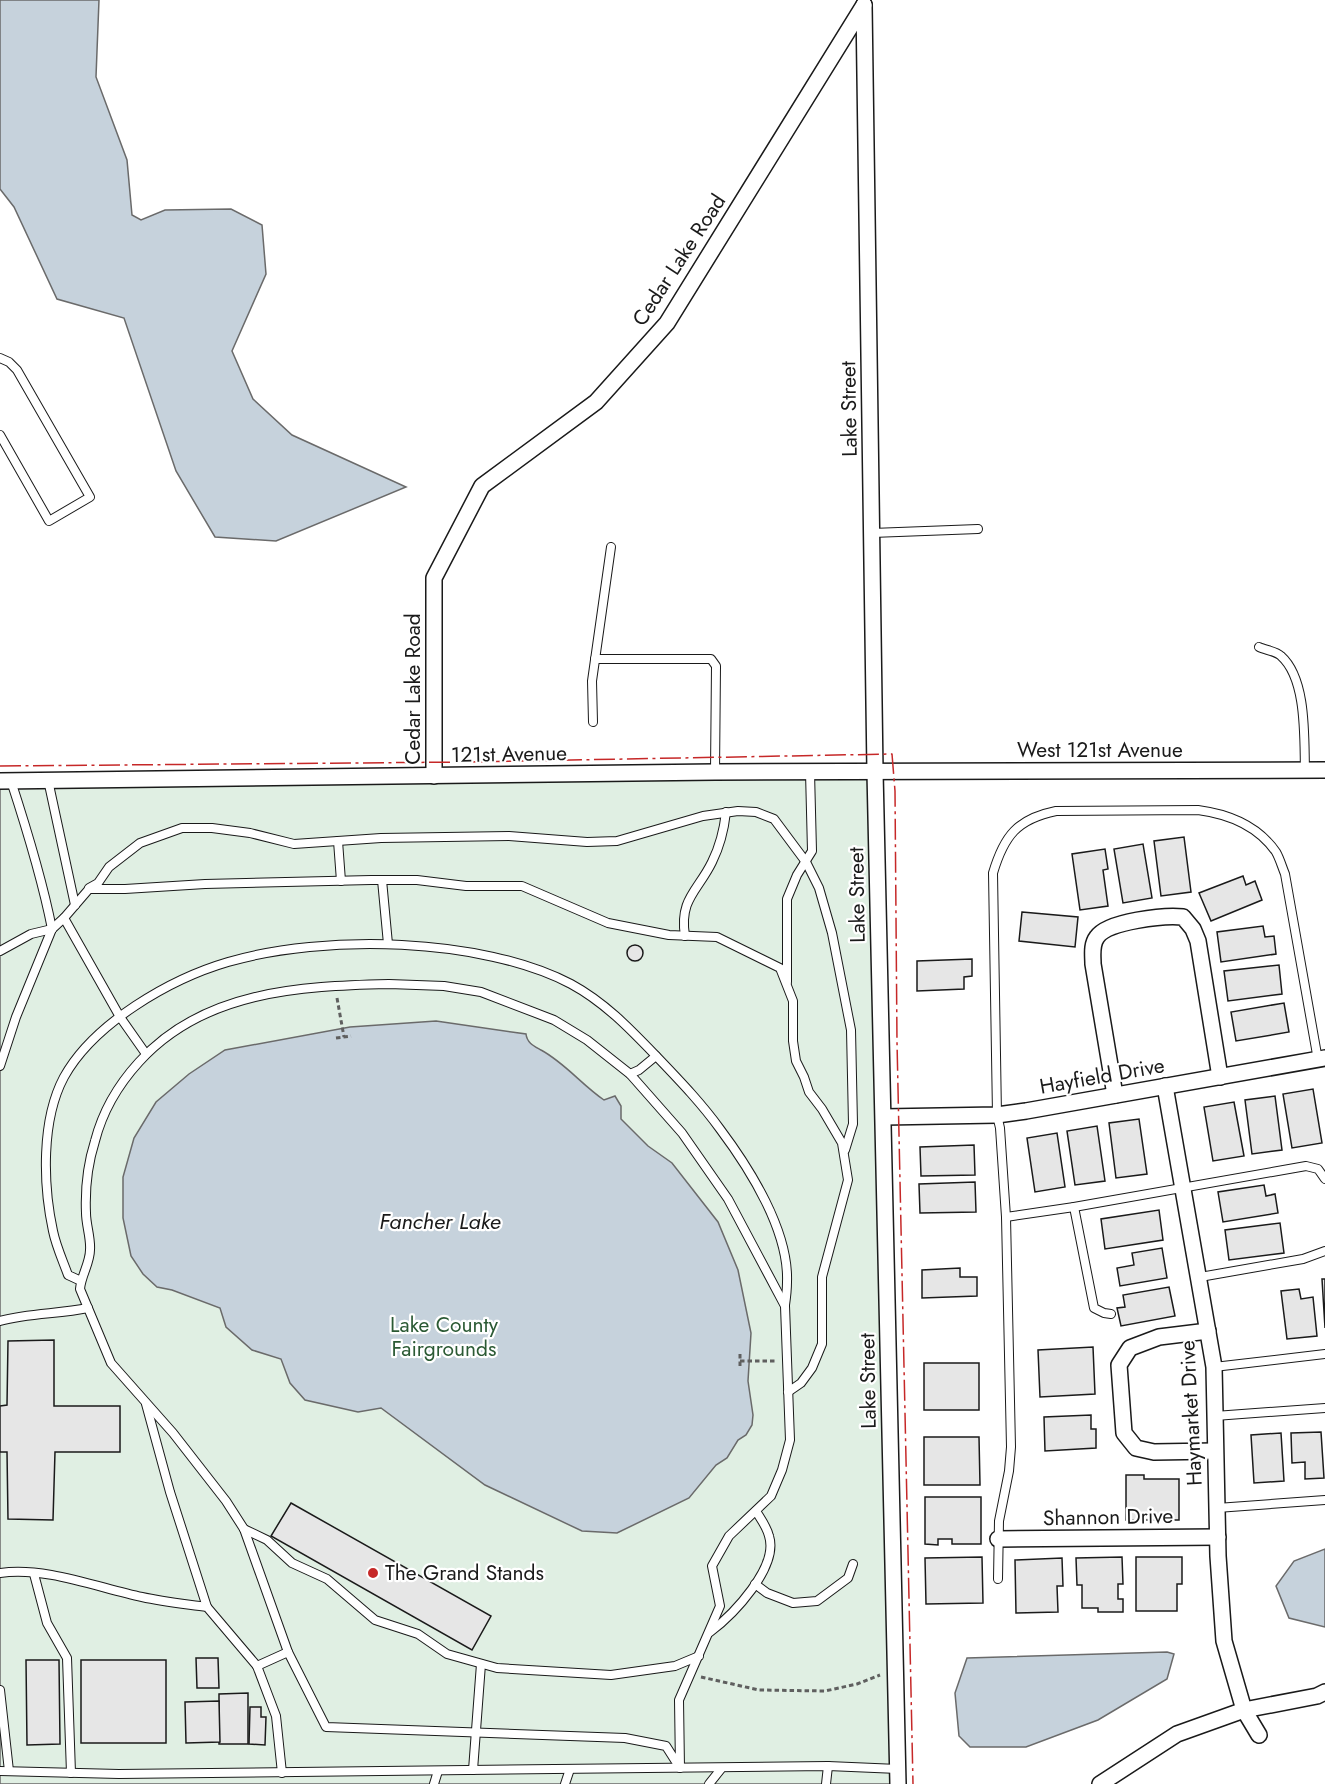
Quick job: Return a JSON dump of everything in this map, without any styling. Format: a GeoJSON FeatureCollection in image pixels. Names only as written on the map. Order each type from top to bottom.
{"type":"FeatureCollection","features":[{"type":"Feature","properties":{"kind":"street","name":"Lake Street"},"geometry":{"type":"LineString","coordinates":[[866,3],[875,772],[898,1777]]}},
{"type":"Feature","properties":{"kind":"street","name":"Cedar Lake Road"},"geometry":{"type":"LineString","coordinates":[[434,776],[434,578],[482,486],[596,402],[667,323],[866,3]]}},
{"type":"Feature","properties":{"kind":"street","name":"West 121st Avenue"},"geometry":{"type":"LineString","coordinates":[[875,772],[1325,770]]}},
{"type":"Feature","properties":{"kind":"street","name":"121st Avenue"},"geometry":{"type":"LineString","coordinates":[[5,781],[875,772]]}},
{"type":"Feature","properties":{"kind":"street"},"geometry":{"type":"LineString","coordinates":[[1115,1095],[1092,949],[1097,936],[1110,927],[1170,915],[1183,917],[1193,928],[1198,941],[1220,1077]]}},
{"type":"Feature","properties":{"kind":"street","name":"Hayfield Drive"},"geometry":{"type":"LineString","coordinates":[[884,1117],[997,1115],[1322,1059]]}},
{"type":"Feature","properties":{"kind":"street","name":"Haymarket Drive"},"geometry":{"type":"LineString","coordinates":[[1165,1086],[1214,1367],[1218,1538],[1224,1641],[1244,1710],[1258,1735]]}},
{"type":"Feature","properties":{"kind":"street"},"geometry":{"type":"LineString","coordinates":[[1208,1331],[1159,1337],[1130,1348],[1119,1365],[1124,1433],[1136,1448],[1154,1452],[1215,1451]]}},
{"type":"Feature","properties":{"kind":"street","name":"Shannon Drive"},"geometry":{"type":"LineString","coordinates":[[998,1539],[1218,1538]]}},
{"type":"Feature","properties":{"kind":"street"},"geometry":{"type":"LineString","coordinates":[[1100,1784],[1177,1734],[1244,1710],[1317,1696],[1325,1692]]}},
{"type":"Feature","properties":{"kind":"lane"},"geometry":{"type":"LineString","coordinates":[[0,358],[9,362],[16,370],[90,497],[49,521],[0,435]]}},
{"type":"Feature","properties":{"kind":"lane"},"geometry":{"type":"LineString","coordinates":[[872,533],[978,529]]}},
{"type":"Feature","properties":{"kind":"lane"},"geometry":{"type":"LineString","coordinates":[[593,722],[592,681],[611,547]]}},
{"type":"Feature","properties":{"kind":"lane"},"geometry":{"type":"LineString","coordinates":[[1259,647],[1280,655],[1292,670],[1301,696],[1305,770]]}},
{"type":"Feature","properties":{"kind":"lane"},"geometry":{"type":"LineString","coordinates":[[595,658],[711,659],[716,666],[715,772]]}},
{"type":"Feature","properties":{"kind":"lane"},"geometry":{"type":"LineString","coordinates":[[787,986],[787,899],[797,875],[812,851],[810,772]]}},
{"type":"Feature","properties":{"kind":"lane"},"geometry":{"type":"LineString","coordinates":[[48,780],[75,905]]}},
{"type":"Feature","properties":{"kind":"lane"},"geometry":{"type":"LineString","coordinates":[[5,781],[30,839],[45,892],[52,929]]}},
{"type":"Feature","properties":{"kind":"lane"},"geometry":{"type":"LineString","coordinates":[[998,1579],[999,1521],[1009,1471],[1011,1447],[1006,1217],[1000,1128],[997,1115],[993,873],[999,852],[1009,835],[1023,822],[1040,814],[1056,811],[1198,810],[1220,813],[1262,836],[1276,853],[1285,874],[1322,1059]]}},
{"type":"Feature","properties":{"kind":"lane"},"geometry":{"type":"LineString","coordinates":[[685,936],[683,921],[688,901],[711,864],[722,836],[726,812]]}},
{"type":"Feature","properties":{"kind":"lane"},"geometry":{"type":"LineString","coordinates":[[0,1066],[16,1017],[52,929],[89,889],[98,883],[110,867],[140,843],[182,828],[212,828],[250,833],[294,844],[338,840],[509,836],[587,842],[617,841],[678,822],[726,812],[756,812],[774,819],[806,862],[819,888],[832,933],[851,1030],[853,1124],[844,1154]]}},
{"type":"Feature","properties":{"kind":"lane"},"geometry":{"type":"LineString","coordinates":[[338,840],[341,881]]}},
{"type":"Feature","properties":{"kind":"lane"},"geometry":{"type":"LineString","coordinates":[[89,889],[382,880],[417,880],[466,886],[522,886],[608,923],[669,936],[717,937],[780,968],[793,1001],[793,1041],[796,1061],[809,1092],[842,1143],[848,1180],[822,1277],[822,1344],[812,1368],[801,1383],[788,1392]]}},
{"type":"Feature","properties":{"kind":"lane"},"geometry":{"type":"LineString","coordinates":[[382,880],[387,944]]}},
{"type":"Feature","properties":{"kind":"lane"},"geometry":{"type":"LineString","coordinates":[[64,918],[120,1017],[146,1054]]}},
{"type":"Feature","properties":{"kind":"lane"},"geometry":{"type":"LineString","coordinates":[[0,951],[31,934],[52,929]]}},
{"type":"Feature","properties":{"kind":"lane"},"geometry":{"type":"LineString","coordinates":[[81,1281],[68,1275],[53,1233],[48,1192],[47,1141],[50,1118],[64,1077],[101,1031],[135,1006],[190,976],[226,962],[289,950],[387,944],[444,949],[498,958],[540,970],[570,984],[609,1009],[656,1056],[708,1113],[729,1140],[763,1198],[776,1226],[788,1280],[785,1306],[790,1440],[782,1470],[771,1496],[729,1536],[712,1566],[720,1606],[679,1700],[680,1768]]}},
{"type":"Feature","properties":{"kind":"lane"},"geometry":{"type":"LineString","coordinates":[[680,1768],[666,1746],[625,1738],[326,1727],[288,1652],[244,1529],[220,1493],[173,1433],[111,1363],[80,1289],[90,1251],[86,1213],[88,1177],[94,1142],[111,1098],[146,1054],[191,1019],[226,1004],[280,992],[334,985],[435,986],[481,992],[554,1020],[587,1040],[630,1074],[682,1133],[729,1199],[785,1306]]}},
{"type":"Feature","properties":{"kind":"lane"},"geometry":{"type":"LineString","coordinates":[[630,1074],[639,1070],[656,1056]]}},
{"type":"Feature","properties":{"kind":"lane"},"geometry":{"type":"LineString","coordinates":[[1006,1217],[1306,1166],[1318,1169],[1325,1179]]}},
{"type":"Feature","properties":{"kind":"lane"},"geometry":{"type":"LineString","coordinates":[[1074,1207],[1094,1308],[1111,1314]]}},
{"type":"Feature","properties":{"kind":"lane"},"geometry":{"type":"LineString","coordinates":[[1200,1277],[1303,1259],[1325,1251]]}},
{"type":"Feature","properties":{"kind":"lane"},"geometry":{"type":"LineString","coordinates":[[0,1321],[88,1308]]}},
{"type":"Feature","properties":{"kind":"lane"},"geometry":{"type":"LineString","coordinates":[[1214,1367],[1325,1354]]}},
{"type":"Feature","properties":{"kind":"lane"},"geometry":{"type":"LineString","coordinates":[[145,1402],[170,1492],[207,1607],[257,1666],[276,1716],[282,1773]]}},
{"type":"Feature","properties":{"kind":"lane"},"geometry":{"type":"LineString","coordinates":[[1215,1416],[1325,1408]]}},
{"type":"Feature","properties":{"kind":"lane"},"geometry":{"type":"LineString","coordinates":[[1217,1508],[1325,1500]]}},
{"type":"Feature","properties":{"kind":"lane"},"geometry":{"type":"LineString","coordinates":[[708,1633],[725,1621],[755,1584],[769,1562],[770,1536],[756,1510]]}},
{"type":"Feature","properties":{"kind":"lane"},"geometry":{"type":"LineString","coordinates":[[244,1529],[267,1540],[292,1563],[327,1579],[375,1620],[418,1634],[447,1654],[482,1664],[497,1668],[611,1675],[675,1666],[699,1656]]}},
{"type":"Feature","properties":{"kind":"lane"},"geometry":{"type":"LineString","coordinates":[[755,1584],[767,1593],[793,1603],[817,1601],[848,1578],[853,1564]]}},
{"type":"Feature","properties":{"kind":"lane"},"geometry":{"type":"LineString","coordinates":[[0,1573],[12,1571],[34,1574],[144,1598],[207,1607]]}},
{"type":"Feature","properties":{"kind":"lane"},"geometry":{"type":"LineString","coordinates":[[34,1574],[47,1623],[67,1658],[71,1773]]}},
{"type":"Feature","properties":{"kind":"lane"},"geometry":{"type":"LineString","coordinates":[[257,1666],[288,1652]]}},
{"type":"Feature","properties":{"kind":"lane"},"geometry":{"type":"LineString","coordinates":[[473,1770],[482,1664]]}},
{"type":"Feature","properties":{"kind":"lane"},"geometry":{"type":"LineString","coordinates":[[0,1690],[4,1771],[119,1774],[828,1767],[898,1777]]}},
{"type":"Feature","properties":{"kind":"lane"},"geometry":{"type":"LineString","coordinates":[[826,1784],[828,1767]]}},
{"type":"Feature","properties":{"kind":"lane"},"geometry":{"type":"LineString","coordinates":[[565,1784],[570,1769]]}},
{"type":"Feature","properties":{"kind":"lane"},"geometry":{"type":"LineString","coordinates":[[709,1784],[721,1769]]}},
{"type":"Feature","properties":{"kind":"lane"},"geometry":{"type":"LineString","coordinates":[[434,1784],[438,1771]]}},
{"type":"Feature","properties":{"kind":"lane"},"geometry":{"type":"LineString","coordinates":[[251,1773],[251,1784]]}},
{"type":"Feature","properties":{"kind":"lane"},"geometry":{"type":"LineString","coordinates":[[115,1784],[119,1774]]}},
{"type":"Feature","properties":{"kind":"path"},"geometry":{"type":"LineString","coordinates":[[334,985],[344,1037]]}},
{"type":"Feature","properties":{"kind":"path"},"geometry":{"type":"LineString","coordinates":[[336,1038],[351,1036]]}},
{"type":"Feature","properties":{"kind":"path"},"geometry":{"type":"LineString","coordinates":[[740,1354],[740,1367]]}},
{"type":"Feature","properties":{"kind":"path"},"geometry":{"type":"LineString","coordinates":[[740,1361],[787,1361]]}},
{"type":"Feature","properties":{"kind":"path"},"geometry":{"type":"LineString","coordinates":[[691,1675],[759,1690],[825,1691],[857,1684],[896,1669]]}},
{"type":"Feature","properties":{"kind":"green space","name":"Lake County Fairgrounds"},"geometry":{"type":"Polygon","coordinates":[[[875,772],[896,1784],[0,1784],[0,776],[875,772]]]}},
{"type":"Feature","properties":{"kind":"water"},"geometry":{"type":"Polygon","coordinates":[[[0,0],[99,0],[96,77],[127,160],[132,215],[141,220],[165,210],[231,209],[262,225],[266,274],[232,351],[253,399],[292,435],[406,487],[276,541],[215,537],[176,471],[124,318],[57,299],[14,207],[0,189],[0,0]]]}},
{"type":"Feature","properties":{"kind":"water","name":"Fancher Lake"},"geometry":{"type":"Polygon","coordinates":[[[436,1021],[526,1034],[531,1044],[558,1061],[604,1100],[615,1096],[621,1106],[621,1119],[648,1146],[672,1163],[718,1222],[738,1270],[751,1333],[748,1381],[753,1415],[752,1425],[746,1435],[738,1440],[727,1458],[716,1465],[689,1498],[617,1533],[582,1531],[485,1485],[381,1408],[358,1412],[305,1400],[290,1383],[281,1359],[252,1350],[226,1327],[220,1308],[172,1290],[157,1287],[143,1274],[131,1256],[123,1218],[123,1177],[134,1138],[156,1102],[189,1074],[225,1050],[350,1027],[436,1021]]]}},
{"type":"Feature","properties":{"kind":"water"},"geometry":{"type":"Polygon","coordinates":[[[1325,1549],[1325,1627],[1289,1618],[1276,1586],[1294,1561],[1325,1549]]]}},
{"type":"Feature","properties":{"kind":"water"},"geometry":{"type":"Polygon","coordinates":[[[1167,1652],[1174,1654],[1167,1679],[1098,1720],[1026,1747],[970,1747],[959,1736],[955,1693],[967,1658],[1167,1652]]]}},
{"type":"Feature","properties":{"kind":"building"},"geometry":{"type":"Polygon","coordinates":[[[1184,837],[1191,892],[1161,896],[1154,841],[1184,837]]]}},
{"type":"Feature","properties":{"kind":"building"},"geometry":{"type":"Polygon","coordinates":[[[1143,844],[1152,898],[1123,903],[1114,849],[1143,844]]]}},
{"type":"Feature","properties":{"kind":"building"},"geometry":{"type":"Polygon","coordinates":[[[1105,849],[1108,869],[1103,870],[1108,906],[1080,910],[1072,854],[1105,849]]]}},
{"type":"Feature","properties":{"kind":"building"},"geometry":{"type":"Polygon","coordinates":[[[1243,876],[1246,885],[1255,881],[1262,900],[1211,921],[1199,893],[1243,876]]]}},
{"type":"Feature","properties":{"kind":"building"},"geometry":{"type":"Polygon","coordinates":[[[1022,912],[1078,917],[1075,947],[1019,941],[1022,912]]]}},
{"type":"Feature","properties":{"kind":"building"},"geometry":{"type":"Polygon","coordinates":[[[1263,926],[1265,937],[1274,936],[1276,954],[1221,962],[1217,932],[1263,926]]]}},
{"type":"Feature","properties":{"kind":"building"},"geometry":{"type":"Polygon","coordinates":[[[632,945],[638,945],[643,953],[641,959],[632,961],[627,956],[627,950],[632,945]]]}},
{"type":"Feature","properties":{"kind":"building"},"geometry":{"type":"Polygon","coordinates":[[[972,959],[972,976],[964,977],[964,989],[917,991],[917,961],[972,959]]]}},
{"type":"Feature","properties":{"kind":"building"},"geometry":{"type":"Polygon","coordinates":[[[1279,965],[1282,994],[1228,1001],[1224,971],[1279,965]]]}},
{"type":"Feature","properties":{"kind":"building"},"geometry":{"type":"Polygon","coordinates":[[[1284,1003],[1289,1032],[1236,1041],[1231,1012],[1284,1003]]]}},
{"type":"Feature","properties":{"kind":"building"},"geometry":{"type":"Polygon","coordinates":[[[1313,1089],[1322,1143],[1292,1148],[1283,1094],[1313,1089]]]}},
{"type":"Feature","properties":{"kind":"building"},"geometry":{"type":"Polygon","coordinates":[[[1275,1096],[1282,1150],[1252,1154],[1245,1100],[1275,1096]]]}},
{"type":"Feature","properties":{"kind":"building"},"geometry":{"type":"Polygon","coordinates":[[[1234,1102],[1244,1156],[1213,1161],[1204,1107],[1234,1102]]]}},
{"type":"Feature","properties":{"kind":"building"},"geometry":{"type":"Polygon","coordinates":[[[1139,1119],[1147,1174],[1116,1178],[1109,1123],[1139,1119]]]}},
{"type":"Feature","properties":{"kind":"building"},"geometry":{"type":"Polygon","coordinates":[[[1097,1126],[1105,1181],[1075,1185],[1067,1131],[1097,1126]]]}},
{"type":"Feature","properties":{"kind":"building"},"geometry":{"type":"Polygon","coordinates":[[[1057,1133],[1065,1187],[1035,1192],[1027,1138],[1057,1133]]]}},
{"type":"Feature","properties":{"kind":"building"},"geometry":{"type":"Polygon","coordinates":[[[974,1145],[975,1175],[921,1176],[920,1147],[974,1145]]]}},
{"type":"Feature","properties":{"kind":"building"},"geometry":{"type":"Polygon","coordinates":[[[975,1182],[976,1212],[920,1213],[919,1184],[975,1182]]]}},
{"type":"Feature","properties":{"kind":"building"},"geometry":{"type":"Polygon","coordinates":[[[1264,1185],[1266,1196],[1275,1194],[1278,1213],[1223,1222],[1218,1192],[1264,1185]]]}},
{"type":"Feature","properties":{"kind":"building"},"geometry":{"type":"Polygon","coordinates":[[[1159,1210],[1163,1240],[1105,1249],[1101,1219],[1159,1210]]]}},
{"type":"Feature","properties":{"kind":"building"},"geometry":{"type":"Polygon","coordinates":[[[1280,1223],[1284,1253],[1229,1260],[1225,1230],[1280,1223]]]}},
{"type":"Feature","properties":{"kind":"building"},"geometry":{"type":"Polygon","coordinates":[[[1162,1248],[1167,1278],[1120,1286],[1117,1268],[1134,1265],[1132,1253],[1162,1248]]]}},
{"type":"Feature","properties":{"kind":"building"},"geometry":{"type":"Polygon","coordinates":[[[960,1268],[960,1277],[977,1277],[977,1296],[922,1298],[922,1270],[960,1268]]]}},
{"type":"Feature","properties":{"kind":"building"},"geometry":{"type":"Polygon","coordinates":[[[1322,1279],[1325,1279],[1325,1328],[1322,1279]]]}},
{"type":"Feature","properties":{"kind":"building"},"geometry":{"type":"Polygon","coordinates":[[[1169,1287],[1175,1316],[1121,1326],[1117,1308],[1125,1307],[1123,1295],[1169,1287]]]}},
{"type":"Feature","properties":{"kind":"building"},"geometry":{"type":"Polygon","coordinates":[[[1299,1289],[1301,1299],[1313,1297],[1317,1336],[1287,1339],[1281,1291],[1299,1289]]]}},
{"type":"Feature","properties":{"kind":"building"},"geometry":{"type":"Polygon","coordinates":[[[54,1340],[54,1406],[120,1406],[120,1452],[55,1452],[53,1520],[8,1519],[7,1452],[0,1452],[0,1406],[7,1405],[8,1341],[54,1340]]]}},
{"type":"Feature","properties":{"kind":"building"},"geometry":{"type":"Polygon","coordinates":[[[1093,1347],[1095,1394],[1040,1397],[1038,1350],[1093,1347]]]}},
{"type":"Feature","properties":{"kind":"building"},"geometry":{"type":"Polygon","coordinates":[[[924,1363],[979,1363],[979,1410],[924,1410],[924,1363]]]}},
{"type":"Feature","properties":{"kind":"building"},"geometry":{"type":"Polygon","coordinates":[[[1091,1415],[1091,1429],[1096,1429],[1096,1448],[1045,1451],[1044,1417],[1091,1415]]]}},
{"type":"Feature","properties":{"kind":"building"},"geometry":{"type":"Polygon","coordinates":[[[1321,1432],[1324,1478],[1305,1479],[1305,1462],[1292,1463],[1291,1433],[1321,1432]]]}},
{"type":"Feature","properties":{"kind":"building"},"geometry":{"type":"Polygon","coordinates":[[[1281,1433],[1284,1481],[1254,1483],[1251,1435],[1281,1433]]]}},
{"type":"Feature","properties":{"kind":"building"},"geometry":{"type":"Polygon","coordinates":[[[924,1437],[979,1437],[980,1485],[924,1485],[924,1437]]]}},
{"type":"Feature","properties":{"kind":"building"},"geometry":{"type":"Polygon","coordinates":[[[1126,1475],[1144,1475],[1144,1479],[1179,1479],[1179,1520],[1126,1520],[1126,1475]]]}},
{"type":"Feature","properties":{"kind":"building"},"geometry":{"type":"Polygon","coordinates":[[[925,1497],[981,1497],[981,1544],[952,1544],[952,1539],[938,1539],[938,1545],[925,1544],[925,1497]]]}},
{"type":"Feature","properties":{"kind":"building","name":"The Grand Stands"},"geometry":{"type":"Polygon","coordinates":[[[291,1503],[491,1616],[472,1650],[271,1536],[291,1503]]]}},
{"type":"Feature","properties":{"kind":"building"},"geometry":{"type":"Polygon","coordinates":[[[982,1557],[983,1603],[926,1604],[925,1558],[982,1557]]]}},
{"type":"Feature","properties":{"kind":"building"},"geometry":{"type":"Polygon","coordinates":[[[1122,1557],[1123,1584],[1118,1584],[1118,1599],[1123,1599],[1123,1612],[1098,1612],[1098,1608],[1082,1608],[1082,1585],[1077,1585],[1076,1558],[1122,1557]]]}},
{"type":"Feature","properties":{"kind":"building"},"geometry":{"type":"Polygon","coordinates":[[[1136,1557],[1182,1557],[1182,1584],[1177,1584],[1177,1611],[1136,1611],[1136,1557]]]}},
{"type":"Feature","properties":{"kind":"building"},"geometry":{"type":"Polygon","coordinates":[[[1062,1558],[1063,1586],[1057,1586],[1058,1612],[1016,1613],[1015,1560],[1062,1558]]]}},
{"type":"Feature","properties":{"kind":"building"},"geometry":{"type":"Polygon","coordinates":[[[196,1658],[218,1658],[219,1688],[197,1688],[196,1658]]]}},
{"type":"Feature","properties":{"kind":"building"},"geometry":{"type":"Polygon","coordinates":[[[26,1660],[59,1660],[60,1744],[27,1745],[26,1660]]]}},
{"type":"Feature","properties":{"kind":"building"},"geometry":{"type":"Polygon","coordinates":[[[81,1660],[166,1660],[166,1743],[81,1743],[81,1660]]]}},
{"type":"Feature","properties":{"kind":"building"},"geometry":{"type":"Polygon","coordinates":[[[248,1693],[248,1744],[219,1744],[219,1694],[248,1693]]]}},
{"type":"Feature","properties":{"kind":"building"},"geometry":{"type":"Polygon","coordinates":[[[219,1701],[220,1742],[186,1743],[185,1702],[219,1701]]]}},
{"type":"Feature","properties":{"kind":"building"},"geometry":{"type":"Polygon","coordinates":[[[250,1707],[261,1707],[261,1717],[266,1717],[265,1745],[249,1744],[250,1707]]]}},
{"type":"Feature","properties":{"kind":"power"},"geometry":{"type":"LineString","coordinates":[[0,766],[467,762],[892,754],[895,791],[897,1042],[913,1784]]}},
{"type":"Feature","properties":{"kind":"place","name":"The Grand Stands"},"geometry":{"type":"Point","coordinates":[373,1573]}}]}
